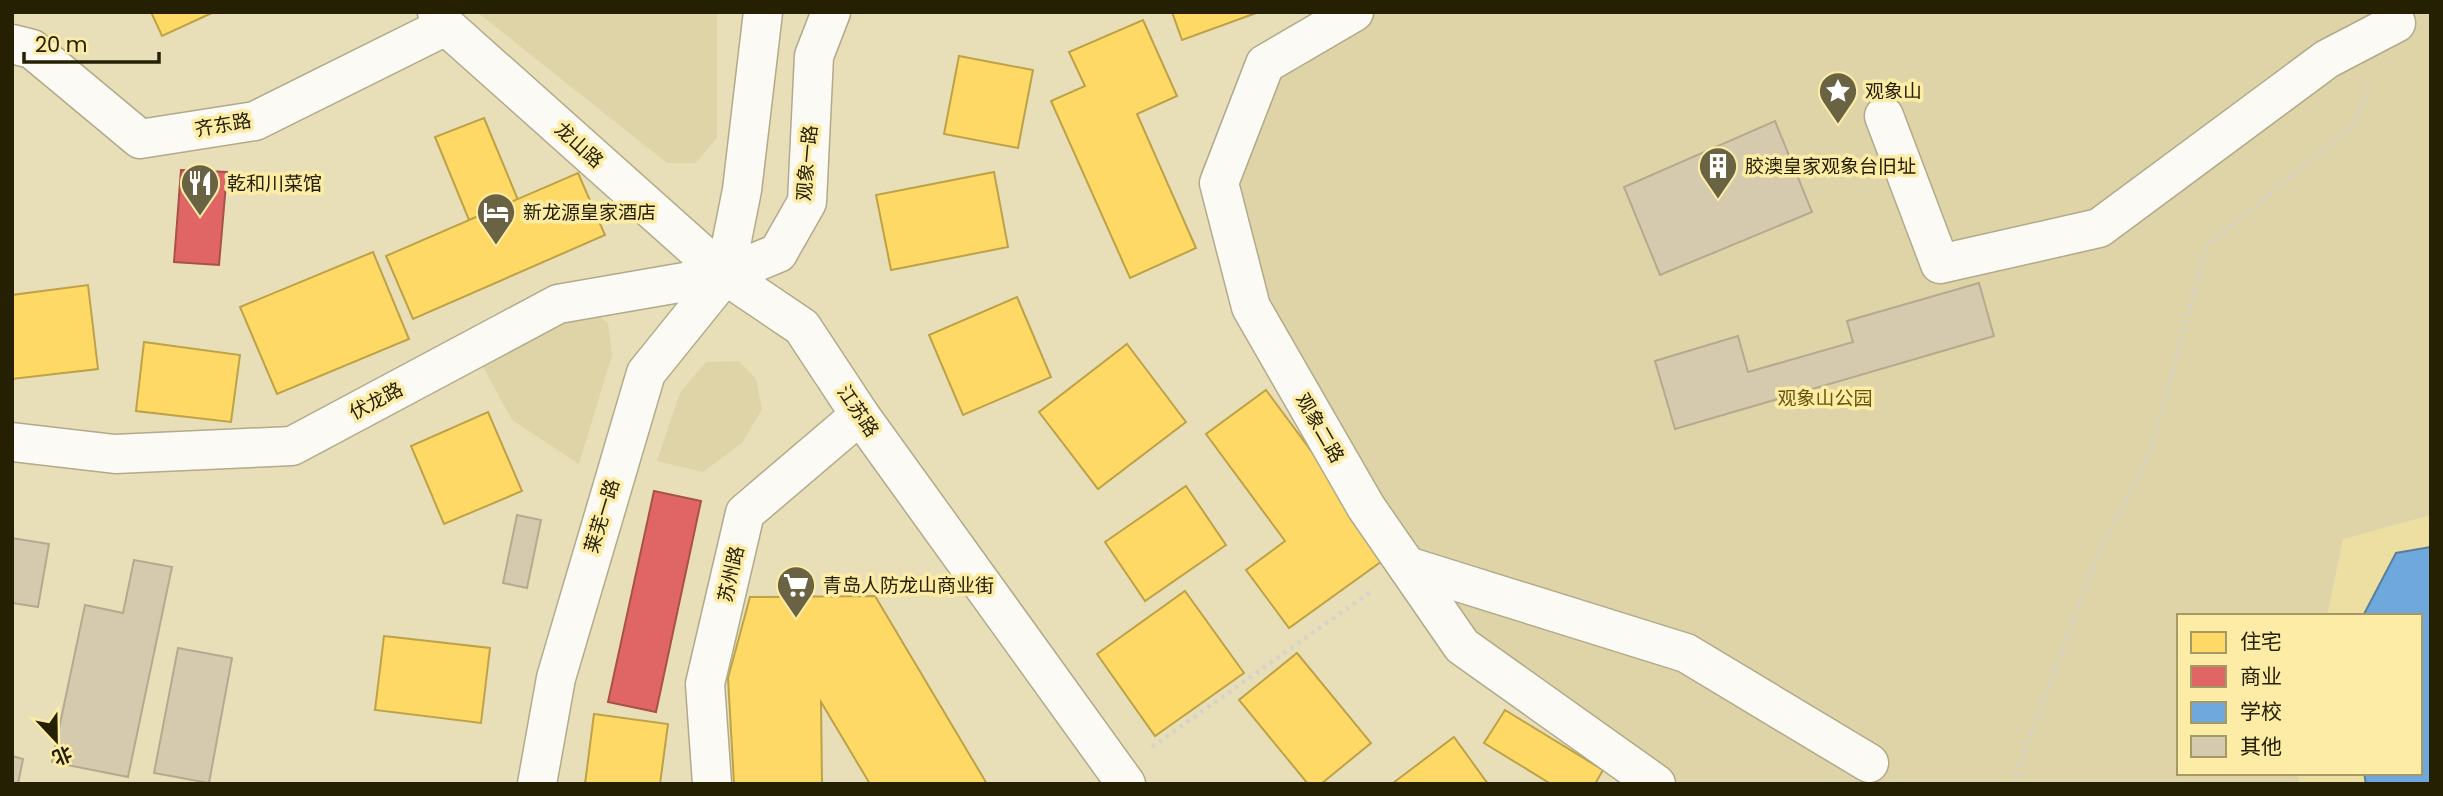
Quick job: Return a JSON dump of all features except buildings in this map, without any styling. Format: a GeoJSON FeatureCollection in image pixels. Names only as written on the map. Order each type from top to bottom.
{"type":"FeatureCollection","features":[{"type":"Feature","properties":{"kind":"street"},"geometry":{"type":"LineString","coordinates":[[724,275],[742,191],[762,12]]}},
{"type":"Feature","properties":{"kind":"street","name":"观象一路"},"geometry":{"type":"LineString","coordinates":[[724,275],[778,253],[807,201],[814,57],[831,12]]}},
{"type":"Feature","properties":{"kind":"street","name":"观象二路"},"geometry":{"type":"LineString","coordinates":[[1354,12],[1265,64],[1219,183],[1251,306],[1366,507],[1462,646],[1656,784]]}},
{"type":"Feature","properties":{"kind":"street"},"geometry":{"type":"LineString","coordinates":[[1884,116],[1940,264],[2099,228],[2327,59],[2402,16]]}},
{"type":"Feature","properties":{"kind":"street","name":"龙山路"},"geometry":{"type":"LineString","coordinates":[[442,19],[724,275]]}},
{"type":"Feature","properties":{"kind":"street","name":"齐东路"},"geometry":{"type":"LineString","coordinates":[[12,44],[32,49],[140,139],[255,121],[442,19]]}},
{"type":"Feature","properties":{"kind":"street","name":"江苏路"},"geometry":{"type":"LineString","coordinates":[[724,275],[802,327],[860,415],[1122,778]]}},
{"type":"Feature","properties":{"kind":"street","name":"伏龙路"},"geometry":{"type":"LineString","coordinates":[[12,442],[115,454],[292,446],[558,304],[724,275]]}},
{"type":"Feature","properties":{"kind":"street","name":"莱芜一路"},"geometry":{"type":"LineString","coordinates":[[537,784],[556,678],[646,373],[724,275]]}},
{"type":"Feature","properties":{"kind":"street","name":"苏州路"},"geometry":{"type":"LineString","coordinates":[[712,784],[705,684],[745,513],[860,415]]}},
{"type":"Feature","properties":{"kind":"street"},"geometry":{"type":"LineString","coordinates":[[1407,566],[1686,653],[1869,763]]}},
{"type":"Feature","properties":{"kind":"path"},"geometry":{"type":"LineString","coordinates":[[2013,784],[2100,549],[2149,457],[2207,244],[2354,124],[2402,16]]}},
{"type":"Feature","properties":{"kind":"path"},"geometry":{"type":"LineString","coordinates":[[1122,778],[1407,566]]}},
{"type":"Feature","properties":{"kind":"shaded area"},"geometry":{"type":"Polygon","coordinates":[[[2431,515],[2431,784],[2300,784],[2298,775],[2422,775],[2422,614],[2327,614],[2343,539],[2431,515]]]}},
{"type":"Feature","properties":{"kind":"green space"},"geometry":{"type":"Polygon","coordinates":[[[477,12],[717,12],[717,138],[696,163],[667,163],[477,12]]]}},
{"type":"Feature","properties":{"kind":"green space","name":"观象山公园"},"geometry":{"type":"Polygon","coordinates":[[[1354,12],[2431,12],[2431,515],[2343,539],[2327,614],[2177,614],[2177,775],[2298,775],[2300,784],[1656,784],[1462,646],[1251,307],[1219,183],[1265,64],[1354,12]]]}},
{"type":"Feature","properties":{"kind":"green space"},"geometry":{"type":"Polygon","coordinates":[[[592,311],[608,323],[612,355],[579,464],[512,420],[481,363],[560,317],[592,311]]]}},
{"type":"Feature","properties":{"kind":"green space"},"geometry":{"type":"Polygon","coordinates":[[[739,361],[756,379],[762,409],[742,443],[703,472],[657,461],[680,393],[706,362],[739,361]]]}},
{"type":"Feature","properties":{"kind":"place","name":"观象山"},"geometry":{"type":"Point","coordinates":[1838,125]}},
{"type":"Feature","properties":{"kind":"place","name":"胶澳皇家观象台旧址"},"geometry":{"type":"Point","coordinates":[1718,200]}},
{"type":"Feature","properties":{"kind":"place","name":"乾和川菜馆"},"geometry":{"type":"Point","coordinates":[200,217]}},
{"type":"Feature","properties":{"kind":"place","name":"新龙源皇家酒店"},"geometry":{"type":"Point","coordinates":[496,246]}},
{"type":"Feature","properties":{"kind":"place","name":"青岛人防龙山商业街"},"geometry":{"type":"Point","coordinates":[796,619]}}]}
